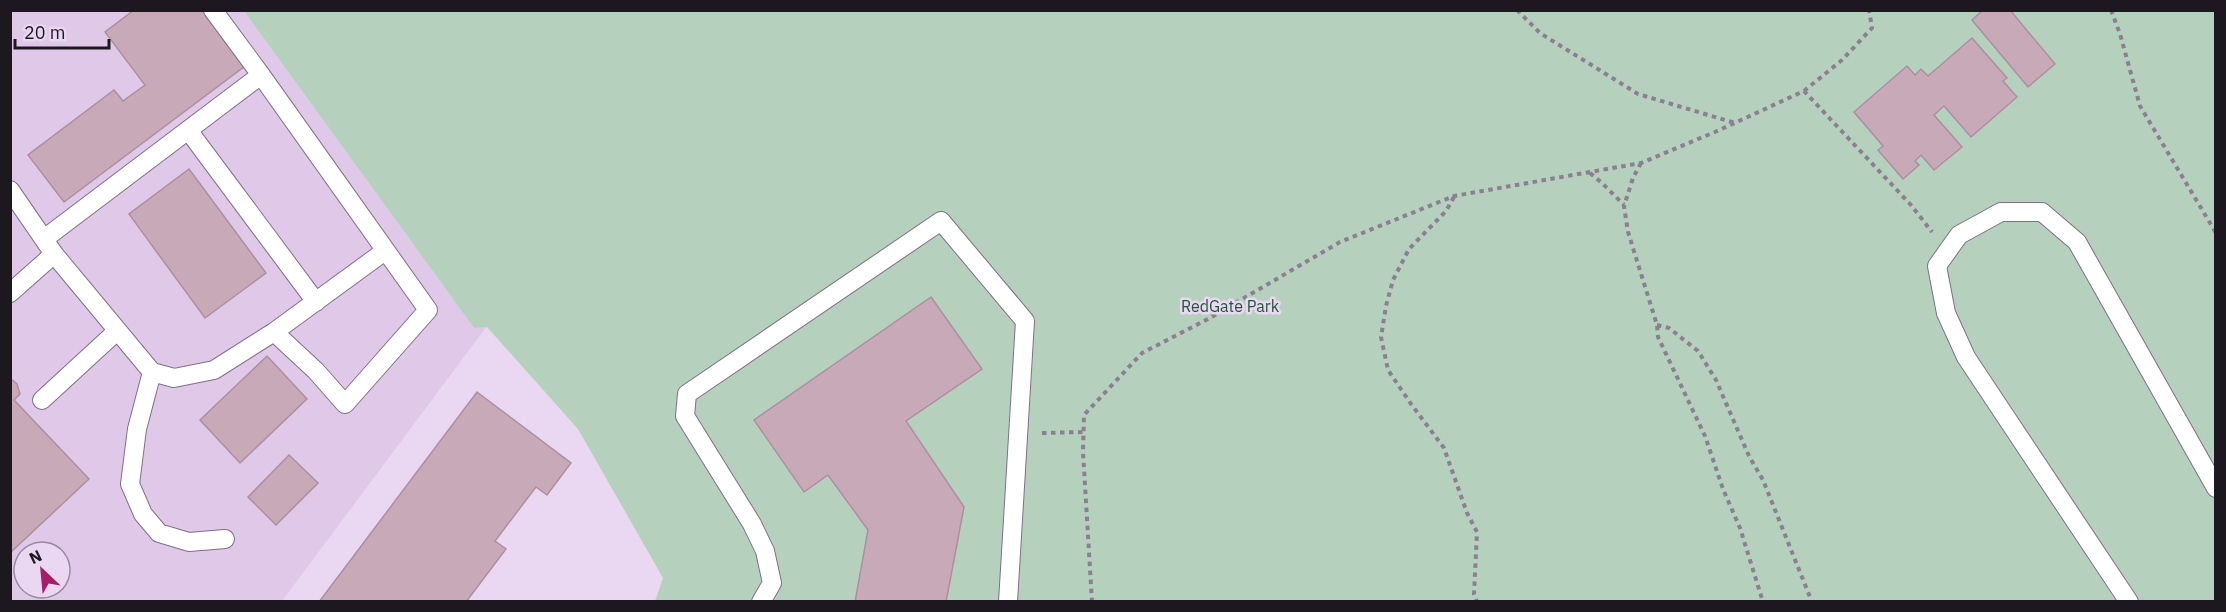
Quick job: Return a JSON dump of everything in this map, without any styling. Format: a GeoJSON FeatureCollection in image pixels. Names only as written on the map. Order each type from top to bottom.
{"type":"FeatureCollection","features":[{"type":"Feature","properties":{"kind":"lane"},"geometry":{"type":"LineString","coordinates":[[213,10],[428,310],[345,404],[316,371],[274,332]]}},
{"type":"Feature","properties":{"kind":"lane"},"geometry":{"type":"LineString","coordinates":[[10,293],[49,246],[188,130],[261,75]]}},
{"type":"Feature","properties":{"kind":"lane"},"geometry":{"type":"LineString","coordinates":[[188,130],[316,302]]}},
{"type":"Feature","properties":{"kind":"lane"},"geometry":{"type":"LineString","coordinates":[[10,190],[49,246],[152,372],[174,378],[214,370],[274,332],[385,251]]}},
{"type":"Feature","properties":{"kind":"lane"},"geometry":{"type":"LineString","coordinates":[[2129,602],[1966,357],[1946,313],[1937,266],[1959,235],[2001,212],[2042,212],[2078,242],[2216,488]]}},
{"type":"Feature","properties":{"kind":"lane"},"geometry":{"type":"LineString","coordinates":[[761,602],[772,583],[765,551],[752,524],[685,416],[687,394],[941,221],[1025,321],[1008,602]]}},
{"type":"Feature","properties":{"kind":"lane"},"geometry":{"type":"LineString","coordinates":[[42,400],[117,331]]}},
{"type":"Feature","properties":{"kind":"lane"},"geometry":{"type":"LineString","coordinates":[[152,372],[137,429],[130,484],[143,514],[159,533],[189,542],[225,539]]}},
{"type":"Feature","properties":{"kind":"path"},"geometry":{"type":"LineString","coordinates":[[1517,10],[1540,33],[1638,94],[1735,123]]}},
{"type":"Feature","properties":{"kind":"path"},"geometry":{"type":"LineString","coordinates":[[1092,602],[1083,452],[1084,415],[1142,353],[1208,319],[1340,242],[1454,196],[1641,163],[1804,91],[1842,60],[1872,28],[1869,10]]}},
{"type":"Feature","properties":{"kind":"path"},"geometry":{"type":"LineString","coordinates":[[2111,10],[2140,106],[2216,233]]}},
{"type":"Feature","properties":{"kind":"path"},"geometry":{"type":"LineString","coordinates":[[1804,91],[1911,205],[1947,252]]}},
{"type":"Feature","properties":{"kind":"path"},"geometry":{"type":"LineString","coordinates":[[1641,163],[1633,178],[1624,206],[1628,232],[1657,325],[1658,338],[1705,436],[1763,602]]}},
{"type":"Feature","properties":{"kind":"path"},"geometry":{"type":"LineString","coordinates":[[1589,173],[1624,206]]}},
{"type":"Feature","properties":{"kind":"path"},"geometry":{"type":"LineString","coordinates":[[1454,196],[1446,211],[1410,249],[1393,280],[1386,306],[1382,337],[1388,370],[1444,448],[1467,513],[1477,532],[1474,594],[1477,602]]}},
{"type":"Feature","properties":{"kind":"path"},"geometry":{"type":"LineString","coordinates":[[1657,325],[1669,328],[1698,351],[1716,380],[1749,456],[1763,480],[1812,602]]}},
{"type":"Feature","properties":{"kind":"path"},"geometry":{"type":"LineString","coordinates":[[1018,434],[1084,432]]}},
{"type":"Feature","properties":{"kind":"shaded area"},"geometry":{"type":"Polygon","coordinates":[[[10,11],[244,11],[474,328],[487,326],[282,601],[11,601],[10,11]]]}},
{"type":"Feature","properties":{"kind":"green space","name":"RedGate Park"},"geometry":{"type":"Polygon","coordinates":[[[244,11],[2215,11],[2215,601],[655,601],[663,578],[578,429],[487,327],[474,328],[244,11]]]}},
{"type":"Feature","properties":{"kind":"building"},"geometry":{"type":"Polygon","coordinates":[[[134,10],[202,10],[245,66],[64,202],[28,155],[114,90],[123,101],[145,85],[105,32],[134,10]]]}},
{"type":"Feature","properties":{"kind":"building"},"geometry":{"type":"Polygon","coordinates":[[[1983,10],[2010,10],[2055,64],[2028,87],[1972,20],[1983,10]]]}},
{"type":"Feature","properties":{"kind":"building"},"geometry":{"type":"Polygon","coordinates":[[[1972,38],[2007,78],[2003,81],[2017,97],[1971,137],[1944,106],[1934,115],[1962,147],[1934,170],[1921,155],[1915,161],[1919,165],[1903,179],[1878,150],[1883,146],[1854,112],[1907,66],[1915,75],[1921,69],[1928,76],[1972,38]]]}},
{"type":"Feature","properties":{"kind":"building"},"geometry":{"type":"Polygon","coordinates":[[[189,169],[266,273],[205,318],[129,214],[189,169]]]}},
{"type":"Feature","properties":{"kind":"building"},"geometry":{"type":"Polygon","coordinates":[[[931,297],[982,369],[906,421],[964,507],[946,602],[855,602],[868,530],[828,475],[804,492],[754,420],[931,297]]]}},
{"type":"Feature","properties":{"kind":"building"},"geometry":{"type":"Polygon","coordinates":[[[267,356],[307,399],[240,463],[200,420],[267,356]]]}},
{"type":"Feature","properties":{"kind":"building"},"geometry":{"type":"Polygon","coordinates":[[[10,378],[17,384],[20,394],[14,400],[89,479],[24,540],[12,540],[10,553],[10,378]]]}},
{"type":"Feature","properties":{"kind":"building"},"geometry":{"type":"Polygon","coordinates":[[[477,392],[571,463],[547,495],[536,487],[495,541],[506,549],[466,602],[319,602],[477,392]]]}},
{"type":"Feature","properties":{"kind":"building"},"geometry":{"type":"Polygon","coordinates":[[[289,455],[318,483],[276,525],[248,497],[289,455]]]}}]}
